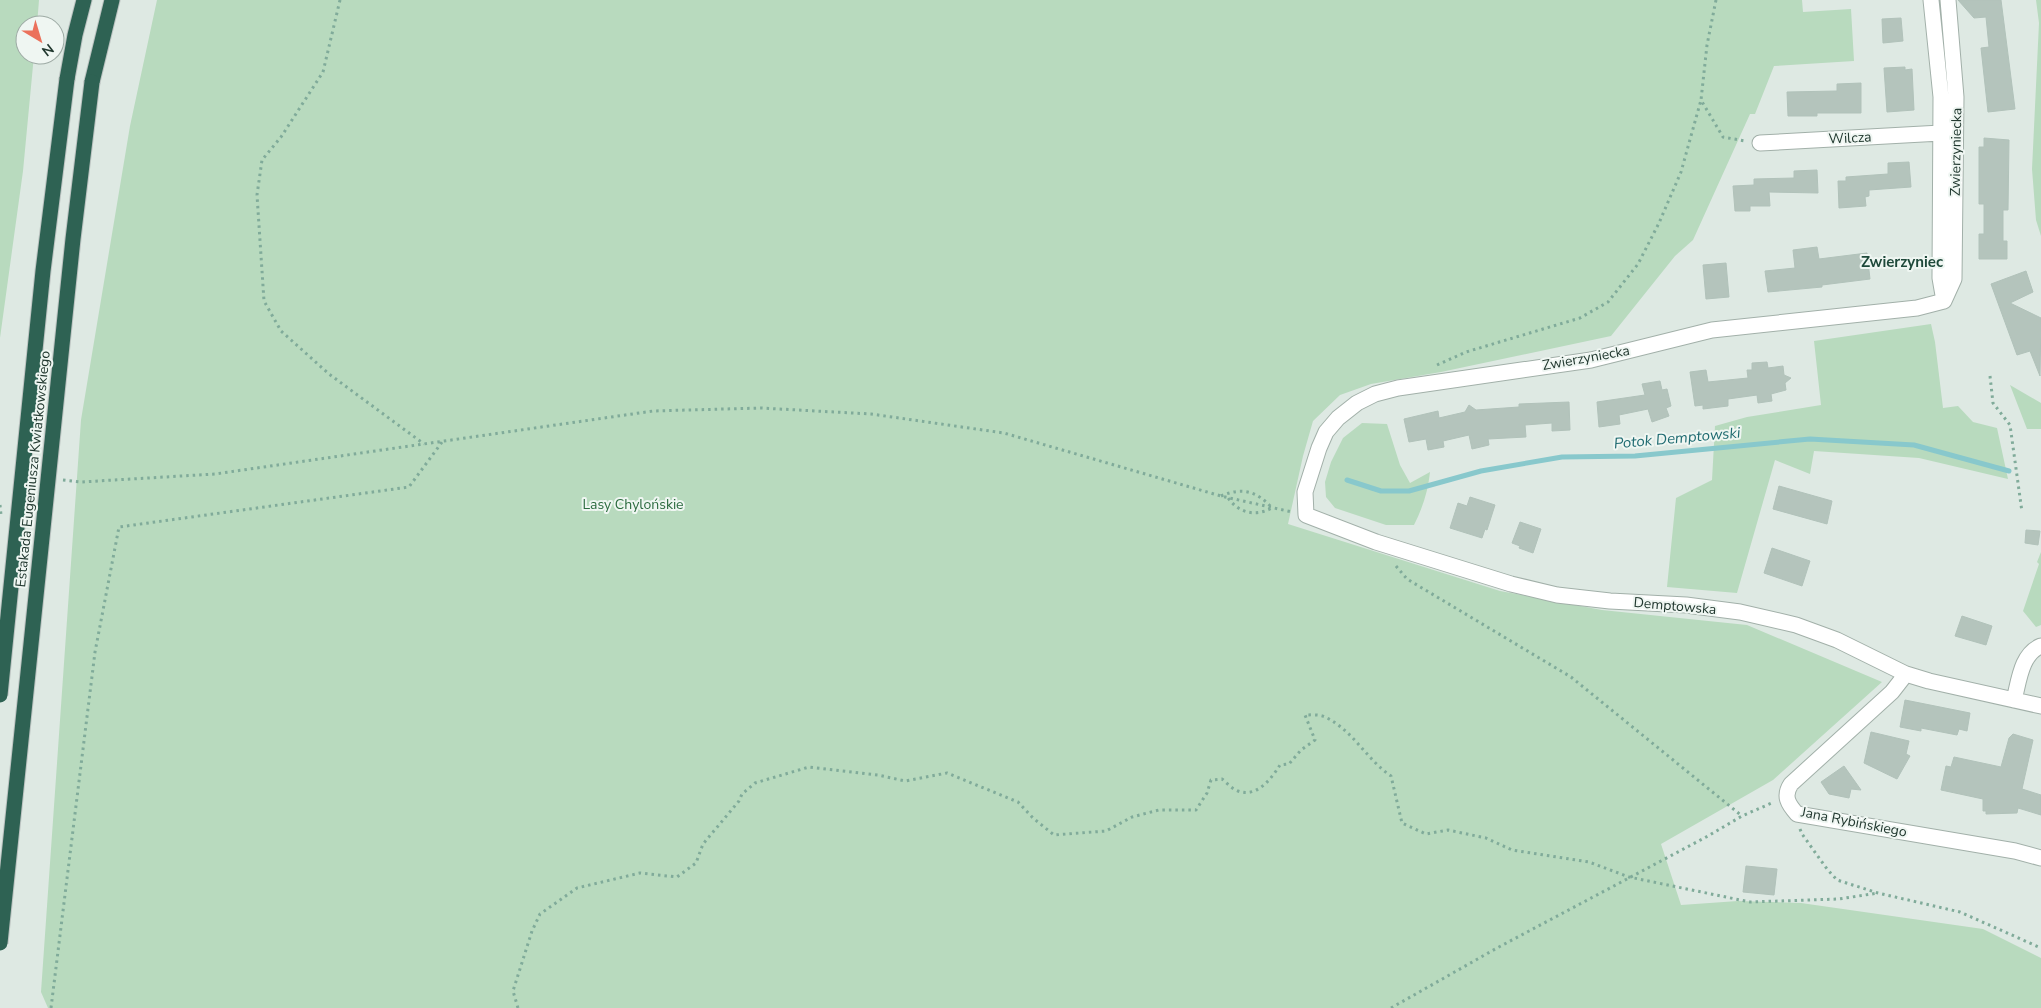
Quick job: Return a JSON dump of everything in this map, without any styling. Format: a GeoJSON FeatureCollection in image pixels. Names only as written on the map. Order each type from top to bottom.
{"type":"FeatureCollection","features":[{"type":"Feature","properties":{"kind":"highway","name":"Estakada Eugeniusza Kwiatkowskiego"},"geometry":{"type":"LineString","coordinates":[[0,695],[42,271],[67,79],[84,0]]}},
{"type":"Feature","properties":{"kind":"highway","name":"Estakada Eugeniusza Kwiatkowskiego"},"geometry":{"type":"LineString","coordinates":[[0,943],[72,240],[92,82],[112,0]]}},
{"type":"Feature","properties":{"kind":"street","name":"Zwierzyniecka"},"geometry":{"type":"LineString","coordinates":[[1931,0],[1941,97],[1940,278],[1944,301]]}},
{"type":"Feature","properties":{"kind":"street","name":"Zwierzyniecka"},"geometry":{"type":"LineString","coordinates":[[1944,301],[1954,279],[1955,231],[1956,97],[1948,0]]}},
{"type":"Feature","properties":{"kind":"street","name":"Wilcza"},"geometry":{"type":"LineString","coordinates":[[1760,144],[1941,133]]}},
{"type":"Feature","properties":{"kind":"street","name":"Zwierzyniecka"},"geometry":{"type":"LineString","coordinates":[[1306,515],[1305,492],[1326,432],[1338,418],[1357,403],[1375,394],[1398,388],[1591,360],[1712,330],[1917,308],[1944,301]]}},
{"type":"Feature","properties":{"kind":"street","name":"Demptowska"},"geometry":{"type":"LineString","coordinates":[[1306,515],[1376,542],[1511,584],[1557,595],[1610,601],[1686,605],[1740,612],[1796,625],[1837,640],[1906,674],[2041,706]]}},
{"type":"Feature","properties":{"kind":"street"},"geometry":{"type":"LineString","coordinates":[[2014,700],[2024,663],[2029,654],[2041,646]]}},
{"type":"Feature","properties":{"kind":"street","name":"Jana Rybińskiego"},"geometry":{"type":"LineString","coordinates":[[1906,674],[1892,692],[1791,784],[1787,790],[1786,797],[1788,803],[1797,814],[2015,850],[2041,858]]}},
{"type":"Feature","properties":{"kind":"path"},"geometry":{"type":"LineString","coordinates":[[340,0],[323,72],[281,137],[262,160],[258,195],[264,301],[281,331],[322,368],[425,445]]}},
{"type":"Feature","properties":{"kind":"path"},"geometry":{"type":"LineString","coordinates":[[1435,366],[1466,352],[1580,318],[1608,302],[1638,264],[1681,172],[1701,100],[1707,45],[1716,0]]}},
{"type":"Feature","properties":{"kind":"path"},"geometry":{"type":"LineString","coordinates":[[1701,100],[1723,137],[1760,144]]}},
{"type":"Feature","properties":{"kind":"path"},"geometry":{"type":"LineString","coordinates":[[1990,376],[1993,404],[2010,425],[2022,512]]}},
{"type":"Feature","properties":{"kind":"path"},"geometry":{"type":"LineString","coordinates":[[54,479],[81,482],[215,474],[653,411],[761,408],[871,414],[1004,433],[1227,498],[1280,510]]}},
{"type":"Feature","properties":{"kind":"path"},"geometry":{"type":"LineString","coordinates":[[51,1008],[95,652],[119,527],[409,487],[442,442]]}},
{"type":"Feature","properties":{"kind":"path"},"geometry":{"type":"LineString","coordinates":[[1220,496],[1234,490],[1244,491],[1257,495],[1272,508]]}},
{"type":"Feature","properties":{"kind":"path"},"geometry":{"type":"LineString","coordinates":[[1227,498],[1234,506],[1247,513],[1264,512],[1272,508]]}},
{"type":"Feature","properties":{"kind":"path"},"geometry":{"type":"LineString","coordinates":[[1394,564],[1407,579],[1571,677],[1742,816]]}},
{"type":"Feature","properties":{"kind":"path"},"geometry":{"type":"LineString","coordinates":[[518,1008],[513,991],[532,931],[540,914],[577,888],[640,873],[677,877],[696,863],[703,844],[739,801],[742,794],[755,783],[809,767],[878,775],[905,781],[947,773],[1018,802],[1032,818],[1054,835],[1106,831],[1132,817],[1159,810],[1196,810],[1207,793],[1211,780],[1222,779],[1237,791],[1248,793],[1268,784],[1280,765],[1289,764],[1301,750],[1316,740],[1305,715],[1323,716],[1352,735],[1381,768],[1391,776],[1402,823],[1426,834],[1448,830],[1486,838],[1512,850],[1589,862],[1629,878],[1750,902],[1840,899],[1878,893]]}},
{"type":"Feature","properties":{"kind":"path"},"geometry":{"type":"LineString","coordinates":[[1391,1008],[1497,948],[1742,816],[1786,797]]}},
{"type":"Feature","properties":{"kind":"path"},"geometry":{"type":"LineString","coordinates":[[1797,814],[1802,834],[1837,880],[1878,893],[1960,912],[2041,948]]}},
{"type":"Feature","properties":{"kind":"green space"},"geometry":{"type":"Polygon","coordinates":[[[0,0],[39,0],[38,15],[15,15],[15,65],[33,65],[23,171],[0,338],[0,0]]]}},
{"type":"Feature","properties":{"kind":"green space","name":"Lasy Chylońskie"},"geometry":{"type":"Polygon","coordinates":[[[157,0],[1802,0],[1803,12],[1851,9],[1854,61],[1774,66],[1755,114],[1750,114],[1693,240],[1675,256],[1611,336],[1441,372],[1371,384],[1340,395],[1313,421],[1288,524],[1500,591],[1602,610],[1747,625],[1882,682],[1773,780],[1661,844],[1681,905],[1738,901],[1801,903],[1983,929],[2041,958],[2041,1008],[48,1008],[41,992],[81,420],[130,126],[157,0]]]}},
{"type":"Feature","properties":{"kind":"green space"},"geometry":{"type":"Polygon","coordinates":[[[2036,0],[2041,0],[2041,236],[2036,220],[2032,169],[2039,23],[2036,0]]]}},
{"type":"Feature","properties":{"kind":"green space"},"geometry":{"type":"Polygon","coordinates":[[[1931,324],[1943,408],[1958,406],[1973,422],[1997,428],[2008,479],[1919,458],[1814,451],[1810,474],[1775,460],[1737,593],[1667,587],[1676,498],[1712,480],[1715,426],[1747,417],[1821,405],[1814,341],[1931,324]]]}},
{"type":"Feature","properties":{"kind":"green space"},"geometry":{"type":"Polygon","coordinates":[[[2010,385],[2041,403],[2041,429],[2027,429],[2010,385]]]}},
{"type":"Feature","properties":{"kind":"green space"},"geometry":{"type":"Polygon","coordinates":[[[1362,423],[1387,424],[1400,465],[1410,483],[1430,472],[1425,499],[1414,525],[1386,525],[1335,508],[1326,497],[1325,482],[1331,462],[1343,438],[1362,423]]]}},
{"type":"Feature","properties":{"kind":"green space"},"geometry":{"type":"Polygon","coordinates":[[[2041,552],[2041,625],[2036,627],[2023,611],[2039,564],[2037,562],[2041,552]]]}},
{"type":"Feature","properties":{"kind":"building"},"geometry":{"type":"Polygon","coordinates":[[[1958,0],[2001,0],[2015,109],[1988,112],[1981,48],[1989,47],[1986,17],[1974,18],[1958,0]]]}},
{"type":"Feature","properties":{"kind":"building"},"geometry":{"type":"Polygon","coordinates":[[[1901,18],[1903,41],[1883,43],[1882,19],[1901,18]]]}},
{"type":"Feature","properties":{"kind":"building"},"geometry":{"type":"Polygon","coordinates":[[[1905,67],[1905,70],[1912,69],[1914,110],[1887,112],[1884,68],[1905,67]]]}},
{"type":"Feature","properties":{"kind":"building"},"geometry":{"type":"Polygon","coordinates":[[[1861,83],[1861,113],[1817,113],[1817,116],[1788,116],[1787,92],[1837,91],[1837,84],[1861,83]]]}},
{"type":"Feature","properties":{"kind":"building"},"geometry":{"type":"Polygon","coordinates":[[[1984,138],[2009,140],[2008,210],[2003,210],[2003,241],[2007,241],[2007,259],[1979,259],[1979,234],[1984,234],[1984,204],[1979,204],[1979,147],[1984,147],[1984,138]]]}},
{"type":"Feature","properties":{"kind":"building"},"geometry":{"type":"Polygon","coordinates":[[[1909,162],[1911,187],[1869,190],[1869,196],[1865,197],[1866,206],[1839,208],[1838,181],[1846,181],[1846,177],[1888,174],[1888,163],[1909,162]]]}},
{"type":"Feature","properties":{"kind":"building"},"geometry":{"type":"Polygon","coordinates":[[[1817,170],[1818,193],[1769,192],[1770,206],[1750,206],[1750,211],[1735,211],[1733,186],[1754,185],[1754,179],[1794,178],[1794,171],[1817,170]]]}},
{"type":"Feature","properties":{"kind":"building"},"geometry":{"type":"Polygon","coordinates":[[[1817,247],[1819,259],[1867,253],[1870,279],[1822,285],[1822,287],[1768,292],[1765,271],[1795,268],[1793,250],[1817,247]]]}},
{"type":"Feature","properties":{"kind":"building"},"geometry":{"type":"Polygon","coordinates":[[[1726,263],[1729,297],[1706,299],[1703,265],[1726,263]]]}},
{"type":"Feature","properties":{"kind":"building"},"geometry":{"type":"Polygon","coordinates":[[[2026,271],[2033,292],[2010,303],[2041,318],[2040,376],[2030,351],[2017,355],[1991,284],[2026,271]]]}},
{"type":"Feature","properties":{"kind":"building"},"geometry":{"type":"Polygon","coordinates":[[[1767,362],[1768,368],[1783,366],[1784,375],[1791,378],[1785,383],[1786,390],[1771,394],[1772,401],[1758,403],[1757,395],[1728,399],[1728,406],[1703,409],[1703,405],[1695,406],[1690,372],[1706,370],[1708,382],[1748,378],[1747,370],[1752,370],[1752,363],[1767,362]]]}},
{"type":"Feature","properties":{"kind":"building"},"geometry":{"type":"Polygon","coordinates":[[[1660,381],[1662,390],[1667,389],[1671,406],[1666,408],[1669,416],[1652,422],[1648,409],[1619,415],[1620,424],[1599,427],[1597,402],[1645,395],[1642,384],[1660,381]]]}},
{"type":"Feature","properties":{"kind":"building"},"geometry":{"type":"Polygon","coordinates":[[[1569,402],[1570,430],[1552,431],[1552,423],[1525,425],[1526,437],[1488,439],[1489,445],[1472,449],[1469,435],[1443,441],[1444,447],[1428,450],[1426,439],[1409,442],[1404,419],[1438,411],[1439,418],[1465,412],[1469,405],[1476,410],[1519,407],[1519,404],[1569,402]]]}},
{"type":"Feature","properties":{"kind":"building"},"geometry":{"type":"Polygon","coordinates":[[[1779,486],[1832,501],[1827,524],[1773,509],[1779,486]]]}},
{"type":"Feature","properties":{"kind":"building"},"geometry":{"type":"Polygon","coordinates":[[[1470,497],[1495,505],[1487,530],[1485,529],[1482,538],[1450,528],[1458,503],[1467,506],[1470,497]]]}},
{"type":"Feature","properties":{"kind":"building"},"geometry":{"type":"Polygon","coordinates":[[[1520,522],[1541,529],[1533,553],[1519,548],[1520,546],[1512,543],[1520,522]]]}},
{"type":"Feature","properties":{"kind":"building"},"geometry":{"type":"Polygon","coordinates":[[[2026,530],[2040,531],[2038,545],[2025,543],[2026,530]]]}},
{"type":"Feature","properties":{"kind":"building"},"geometry":{"type":"Polygon","coordinates":[[[1772,548],[1810,561],[1802,586],[1764,573],[1772,548]]]}},
{"type":"Feature","properties":{"kind":"building"},"geometry":{"type":"Polygon","coordinates":[[[1962,616],[1992,626],[1986,645],[1955,636],[1962,616]]]}},
{"type":"Feature","properties":{"kind":"building"},"geometry":{"type":"Polygon","coordinates":[[[1905,700],[1970,713],[1967,731],[1959,729],[1957,735],[1921,728],[1921,731],[1900,727],[1905,700]]]}},
{"type":"Feature","properties":{"kind":"building"},"geometry":{"type":"Polygon","coordinates":[[[1871,732],[1909,741],[1906,754],[1910,756],[1897,779],[1864,763],[1871,732]]]}},
{"type":"Feature","properties":{"kind":"building"},"geometry":{"type":"Polygon","coordinates":[[[2013,734],[2033,740],[2022,789],[2041,795],[2041,815],[2018,808],[2017,813],[1986,814],[1986,811],[1983,811],[1983,799],[1941,790],[1946,766],[1951,767],[1954,757],[2001,767],[2009,738],[2013,734]]]}},
{"type":"Feature","properties":{"kind":"building"},"geometry":{"type":"Polygon","coordinates":[[[1844,766],[1861,790],[1851,789],[1849,798],[1829,794],[1821,782],[1844,766]]]}},
{"type":"Feature","properties":{"kind":"building"},"geometry":{"type":"Polygon","coordinates":[[[1746,866],[1777,869],[1774,895],[1743,892],[1746,866]]]}},
{"type":"Feature","properties":{"kind":"waterway","name":"Potok Demptowski"},"geometry":{"type":"LineString","coordinates":[[1347,480],[1381,491],[1409,491],[1481,471],[1562,457],[1635,456],[1810,439],[1914,445],[2009,471]]}},
{"type":"Feature","properties":{"kind":"district","name":"Zwierzyniec"},"geometry":{"type":"Point","coordinates":[1902,262]}}]}
